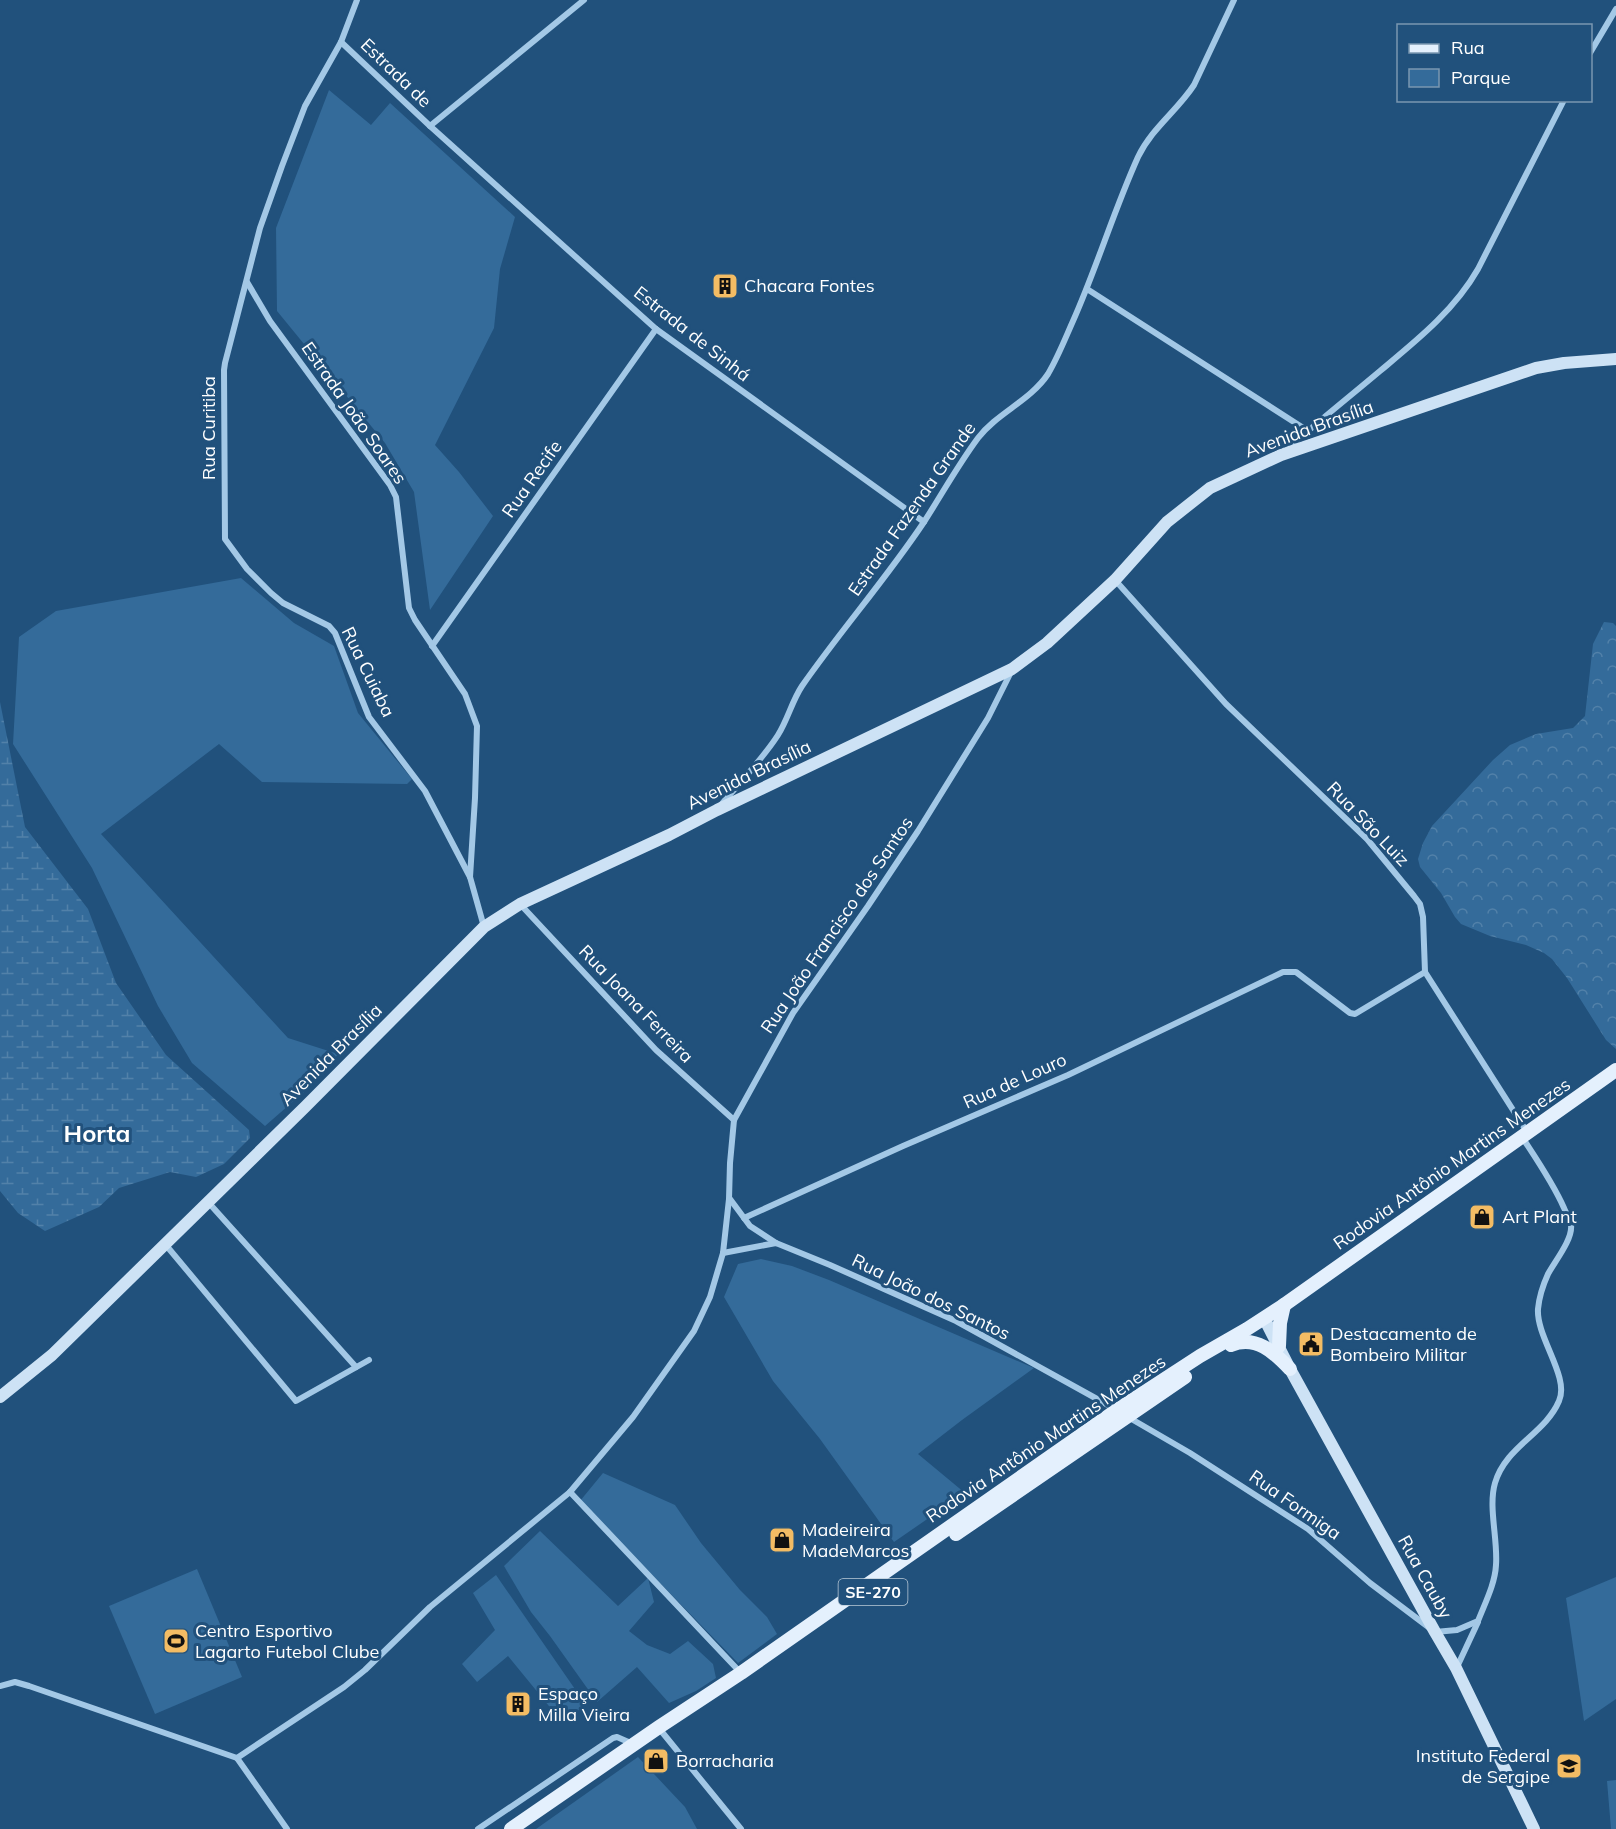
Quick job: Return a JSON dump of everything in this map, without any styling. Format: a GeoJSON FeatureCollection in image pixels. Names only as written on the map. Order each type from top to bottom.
{"type":"FeatureCollection","features":[{"type":"Feature","properties":{"kind":"main road","name":"Avenida Brasília"},"geometry":{"type":"LineString","coordinates":[[0,1397],[52,1355],[484,927],[520,904],[669,835],[1012,669],[1047,644],[1115,580],[1167,522],[1210,488],[1281,455],[1536,368],[1564,363],[1616,359]]}},
{"type":"Feature","properties":{"kind":"main road","name":"Rodovia Antônio Martins Menezes"},"geometry":{"type":"LineString","coordinates":[[522,1829],[662,1732],[861,1600],[1200,1356],[1284,1305],[1616,1070]]}},
{"type":"Feature","properties":{"kind":"main road"},"geometry":{"type":"LineString","coordinates":[[1279,1346],[1279,1328],[1284,1305]]}},
{"type":"Feature","properties":{"kind":"main road","name":"Rua Cauby"},"geometry":{"type":"LineString","coordinates":[[1264,1318],[1456,1668],[1534,1829]]}},
{"type":"Feature","properties":{"kind":"main road","name":"Rodovia Antônio Martins Menezes"},"geometry":{"type":"LineString","coordinates":[[511,1829],[1122,1413],[1231,1345],[1249,1328]]}},
{"type":"Feature","properties":{"kind":"main road"},"geometry":{"type":"LineString","coordinates":[[1231,1345],[1238,1342],[1250,1342],[1265,1347],[1290,1369]]}},
{"type":"Feature","properties":{"kind":"street"},"geometry":{"type":"LineString","coordinates":[[247,282],[260,228],[286,156],[308,100],[341,42],[357,0]]}},
{"type":"Feature","properties":{"kind":"street"},"geometry":{"type":"LineString","coordinates":[[430,126],[584,0]]}},
{"type":"Feature","properties":{"kind":"street","name":"Estrada Fazenda Grande"},"geometry":{"type":"LineString","coordinates":[[717,810],[774,741],[802,686],[924,522],[952,475],[984,430],[1030,394],[1047,374],[1087,289],[1117,207],[1139,156],[1153,132],[1194,85],[1234,0]]}},
{"type":"Feature","properties":{"kind":"street"},"geometry":{"type":"LineString","coordinates":[[1592,50],[1616,9]]}},
{"type":"Feature","properties":{"kind":"street","name":"Estrada de"},"geometry":{"type":"LineString","coordinates":[[341,42],[430,126]]}},
{"type":"Feature","properties":{"kind":"street"},"geometry":{"type":"LineString","coordinates":[[1281,455],[1406,349],[1447,312],[1462,294],[1478,268],[1562,102]]}},
{"type":"Feature","properties":{"kind":"street","name":"Estrada de Sinhá"},"geometry":{"type":"LineString","coordinates":[[430,126],[656,329],[924,522]]}},
{"type":"Feature","properties":{"kind":"street","name":"Rua Curitiba"},"geometry":{"type":"LineString","coordinates":[[247,282],[224,370],[224,536],[247,569]]}},
{"type":"Feature","properties":{"kind":"street","name":"Estrada João Soares"},"geometry":{"type":"LineString","coordinates":[[247,282],[270,321],[393,491],[398,507],[409,609],[465,694],[477,726],[470,878],[484,927]]}},
{"type":"Feature","properties":{"kind":"street"},"geometry":{"type":"LineString","coordinates":[[1087,289],[1308,431]]}},
{"type":"Feature","properties":{"kind":"street","name":"Rua Recife"},"geometry":{"type":"LineString","coordinates":[[432,646],[656,329]]}},
{"type":"Feature","properties":{"kind":"street","name":"Rua Cuiaba"},"geometry":{"type":"LineString","coordinates":[[247,569],[284,603],[329,627],[335,633],[369,717],[425,791],[470,878]]}},
{"type":"Feature","properties":{"kind":"street","name":"Rua São Luiz"},"geometry":{"type":"LineString","coordinates":[[1115,580],[1226,704],[1367,838],[1414,896],[1420,904],[1424,917],[1425,972]]}},
{"type":"Feature","properties":{"kind":"street","name":"Rua João Francisco dos Santos"},"geometry":{"type":"LineString","coordinates":[[237,1758],[344,1687],[365,1670],[430,1607],[570,1491],[627,1426],[694,1331],[710,1298],[723,1253],[734,1120],[793,1013],[918,831],[988,718],[1012,669]]}},
{"type":"Feature","properties":{"kind":"street","name":"Rua Joana Ferreira"},"geometry":{"type":"LineString","coordinates":[[520,904],[656,1050],[734,1120]]}},
{"type":"Feature","properties":{"kind":"street","name":"Rua de Louro"},"geometry":{"type":"LineString","coordinates":[[744,1218],[1068,1075],[1282,972],[1296,972],[1355,1014],[1425,972]]}},
{"type":"Feature","properties":{"kind":"street"},"geometry":{"type":"LineString","coordinates":[[1425,972],[1524,1134],[1551,1181],[1571,1224],[1569,1237],[1548,1276],[1538,1311],[1539,1322],[1561,1382],[1562,1392],[1555,1409],[1519,1446],[1499,1473],[1493,1491],[1496,1565],[1494,1578],[1478,1621],[1456,1668]]}},
{"type":"Feature","properties":{"kind":"street","name":"Rua João dos Santos"},"geometry":{"type":"LineString","coordinates":[[729,1199],[755,1230],[776,1243],[956,1321],[1122,1413]]}},
{"type":"Feature","properties":{"kind":"street"},"geometry":{"type":"LineString","coordinates":[[208,1202],[356,1367]]}},
{"type":"Feature","properties":{"kind":"street"},"geometry":{"type":"LineString","coordinates":[[723,1253],[776,1243]]}},
{"type":"Feature","properties":{"kind":"street"},"geometry":{"type":"LineString","coordinates":[[165,1244],[296,1401],[369,1360]]}},
{"type":"Feature","properties":{"kind":"street","name":"Rua Formiga"},"geometry":{"type":"LineString","coordinates":[[1122,1413],[1190,1453],[1308,1529],[1370,1583],[1435,1632]]}},
{"type":"Feature","properties":{"kind":"street"},"geometry":{"type":"LineString","coordinates":[[570,1491],[741,1673]]}},
{"type":"Feature","properties":{"kind":"street"},"geometry":{"type":"LineString","coordinates":[[1435,1632],[1457,1629],[1478,1621]]}},
{"type":"Feature","properties":{"kind":"street"},"geometry":{"type":"LineString","coordinates":[[1,1683],[15,1682],[29,1686],[237,1758],[287,1829]]}},
{"type":"Feature","properties":{"kind":"street"},"geometry":{"type":"LineString","coordinates":[[662,1732],[741,1829]]}},
{"type":"Feature","properties":{"kind":"street"},"geometry":{"type":"LineString","coordinates":[[478,1829],[613,1738],[617,1737],[633,1744]]}},
{"type":"Feature","properties":{"kind":"green space"},"geometry":{"type":"Polygon","coordinates":[[[329,90],[371,125],[390,103],[515,217],[500,269],[494,328],[435,445],[493,516],[430,610],[414,492],[385,443],[277,311],[276,228],[329,90]]]}},
{"type":"Feature","properties":{"kind":"green space"},"geometry":{"type":"Polygon","coordinates":[[[241,578],[294,623],[334,646],[358,713],[412,779],[407,784],[262,782],[219,744],[101,834],[288,1038],[338,1054],[320,1078],[265,1126],[192,1063],[158,1006],[92,868],[13,744],[19,637],[56,611],[241,578]]]}},
{"type":"Feature","properties":{"kind":"green space"},"geometry":{"type":"Polygon","coordinates":[[[1604,622],[1613,623],[1616,626],[1616,1049],[1606,1040],[1567,978],[1552,959],[1526,945],[1490,936],[1461,924],[1441,893],[1420,867],[1418,859],[1432,826],[1493,760],[1510,745],[1536,734],[1573,728],[1585,716],[1593,644],[1604,622]]]}},
{"type":"Feature","properties":{"kind":"green space"},"geometry":{"type":"Polygon","coordinates":[[[0,702],[25,827],[88,909],[116,983],[166,1055],[249,1130],[250,1138],[224,1164],[196,1177],[170,1172],[119,1188],[99,1207],[45,1231],[18,1213],[0,1191],[0,702]]]}},
{"type":"Feature","properties":{"kind":"green space"},"geometry":{"type":"Polygon","coordinates":[[[761,1259],[792,1266],[829,1280],[1034,1368],[918,1454],[965,1493],[894,1542],[820,1439],[773,1381],[724,1297],[738,1264],[761,1259]]]}},
{"type":"Feature","properties":{"kind":"green space"},"geometry":{"type":"Polygon","coordinates":[[[603,1473],[675,1505],[701,1543],[740,1590],[767,1617],[777,1634],[738,1663],[580,1501],[603,1473]]]}},
{"type":"Feature","properties":{"kind":"green space"},"geometry":{"type":"Polygon","coordinates":[[[540,1531],[618,1606],[648,1578],[654,1602],[629,1631],[647,1645],[670,1654],[688,1641],[713,1664],[716,1678],[696,1691],[669,1703],[637,1667],[597,1702],[531,1612],[504,1566],[540,1531]]]}},
{"type":"Feature","properties":{"kind":"green space","name":"Centro Esportivo Lagarto Futebol Clube"},"geometry":{"type":"Polygon","coordinates":[[[197,1569],[242,1677],[155,1714],[109,1606],[197,1569]]]}},
{"type":"Feature","properties":{"kind":"green space"},"geometry":{"type":"Polygon","coordinates":[[[496,1575],[586,1705],[562,1722],[508,1656],[477,1682],[462,1664],[495,1630],[473,1593],[496,1575]]]}},
{"type":"Feature","properties":{"kind":"green space"},"geometry":{"type":"Polygon","coordinates":[[[1616,1577],[1616,1699],[1584,1721],[1566,1598],[1616,1577]]]}},
{"type":"Feature","properties":{"kind":"green space"},"geometry":{"type":"Polygon","coordinates":[[[638,1757],[685,1807],[697,1829],[536,1829],[638,1757]]]}},
{"type":"Feature","properties":{"kind":"green space"},"geometry":{"type":"Polygon","coordinates":[[[1616,1780],[1616,1829],[1611,1829],[1607,1781],[1616,1780]]]}},
{"type":"Feature","properties":{"kind":"place","name":"Chacara Fontes"},"geometry":{"type":"Point","coordinates":[725,286]}},
{"type":"Feature","properties":{"kind":"place","name":"Art Plant"},"geometry":{"type":"Point","coordinates":[1482,1217]}},
{"type":"Feature","properties":{"kind":"place","name":"Destacamento de Bombeiro Militar"},"geometry":{"type":"Point","coordinates":[1311,1344]}},
{"type":"Feature","properties":{"kind":"place","name":"Madeireira MadeMarcos"},"geometry":{"type":"Point","coordinates":[782,1540]}},
{"type":"Feature","properties":{"kind":"place","name":"Centro Esportivo Lagarto Futebol Clube"},"geometry":{"type":"Point","coordinates":[176,1641]}},
{"type":"Feature","properties":{"kind":"place","name":"Espaço Milla Vieira"},"geometry":{"type":"Point","coordinates":[518,1704]}},
{"type":"Feature","properties":{"kind":"place","name":"Borracharia"},"geometry":{"type":"Point","coordinates":[656,1761]}},
{"type":"Feature","properties":{"kind":"place","name":"Instituto Federal de Sergipe"},"geometry":{"type":"Point","coordinates":[1569,1766]}},
{"type":"Feature","properties":{"kind":"district","name":"Horta"},"geometry":{"type":"Point","coordinates":[97,1134]}}]}
